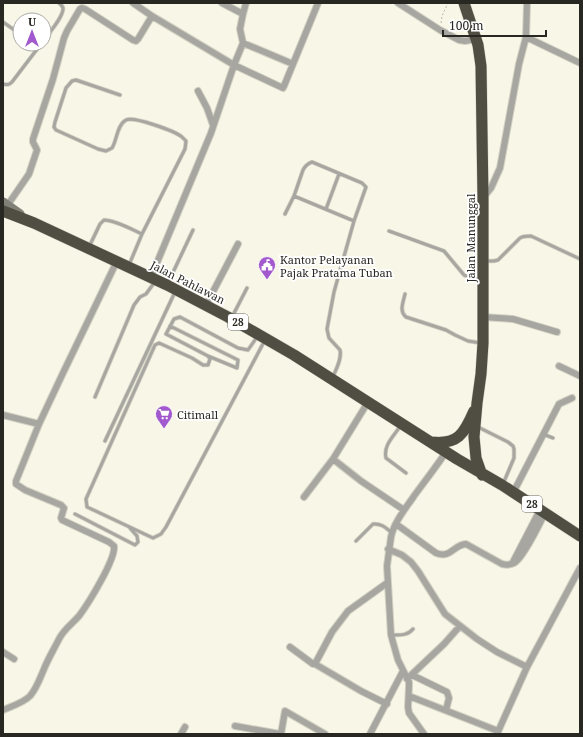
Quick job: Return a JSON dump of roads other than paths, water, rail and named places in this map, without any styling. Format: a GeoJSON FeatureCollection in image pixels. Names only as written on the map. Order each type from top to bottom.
{"type":"FeatureCollection","features":[{"type":"Feature","properties":{"kind":"highway","name":"Jalan Manunggal"},"geometry":{"type":"LineString","coordinates":[[464,3],[476,39],[481,66],[484,261],[483,343],[474,437],[477,464],[482,475]]}},
{"type":"Feature","properties":{"kind":"highway","name":"Jalan Pahlawan"},"geometry":{"type":"LineString","coordinates":[[4,206],[34,224],[154,278],[231,318],[332,379],[482,475]]}},
{"type":"Feature","properties":{"kind":"highway"},"geometry":{"type":"LineString","coordinates":[[431,442],[442,444],[457,438],[467,425],[477,403]]}},
{"type":"Feature","properties":{"kind":"highway","name":"28"},"geometry":{"type":"LineString","coordinates":[[482,475],[502,485],[580,536]]}},
{"type":"Feature","properties":{"kind":"street"},"geometry":{"type":"LineString","coordinates":[[133,3],[234,65],[283,88],[318,3]]}},
{"type":"Feature","properties":{"kind":"street"},"geometry":{"type":"LineString","coordinates":[[222,3],[242,14]]}},
{"type":"Feature","properties":{"kind":"street"},"geometry":{"type":"LineString","coordinates":[[154,278],[243,43],[240,29],[242,14],[246,3]]}},
{"type":"Feature","properties":{"kind":"street"},"geometry":{"type":"LineString","coordinates":[[398,3],[440,30],[459,40],[465,41],[476,39]]}},
{"type":"Feature","properties":{"kind":"street"},"geometry":{"type":"LineString","coordinates":[[483,198],[491,188],[500,168],[519,64],[526,37],[527,3]]}},
{"type":"Feature","properties":{"kind":"street"},"geometry":{"type":"LineString","coordinates":[[4,206],[29,174],[37,150],[33,139],[53,79],[64,38],[80,9],[85,9],[134,41],[138,40],[152,16]]}},
{"type":"Feature","properties":{"kind":"street"},"geometry":{"type":"LineString","coordinates":[[526,37],[580,64]]}},
{"type":"Feature","properties":{"kind":"street"},"geometry":{"type":"LineString","coordinates":[[243,43],[293,64]]}},
{"type":"Feature","properties":{"kind":"street"},"geometry":{"type":"LineString","coordinates":[[198,91],[207,108],[213,125]]}},
{"type":"Feature","properties":{"kind":"street"},"geometry":{"type":"LineString","coordinates":[[206,305],[238,244]]}},
{"type":"Feature","properties":{"kind":"street"},"geometry":{"type":"LineString","coordinates":[[3,710],[29,697],[36,689],[43,670],[60,637],[65,629],[77,618],[89,600],[107,567],[114,550],[114,546],[109,542],[62,520],[61,518],[64,508],[62,505],[25,490],[16,484],[16,479],[63,373],[117,261]]}},
{"type":"Feature","properties":{"kind":"street"},"geometry":{"type":"LineString","coordinates":[[483,317],[513,319],[557,332]]}},
{"type":"Feature","properties":{"kind":"street"},"geometry":{"type":"LineString","coordinates":[[559,366],[580,376]]}},
{"type":"Feature","properties":{"kind":"street"},"geometry":{"type":"LineString","coordinates":[[513,493],[559,404],[572,398]]}},
{"type":"Feature","properties":{"kind":"street"},"geometry":{"type":"LineString","coordinates":[[304,497],[333,459],[368,402]]}},
{"type":"Feature","properties":{"kind":"street"},"geometry":{"type":"LineString","coordinates":[[3,415],[40,424]]}},
{"type":"Feature","properties":{"kind":"street"},"geometry":{"type":"LineString","coordinates":[[446,452],[404,510],[396,524],[388,549],[387,566],[391,635],[398,660],[403,671],[410,677],[447,692],[449,698],[446,710]]}},
{"type":"Feature","properties":{"kind":"street"},"geometry":{"type":"LineString","coordinates":[[333,459],[361,481],[404,510]]}},
{"type":"Feature","properties":{"kind":"street"},"geometry":{"type":"LineString","coordinates":[[396,524],[436,553],[446,554],[460,545],[466,544],[502,564],[508,565],[513,564],[523,553],[543,511]]}},
{"type":"Feature","properties":{"kind":"street"},"geometry":{"type":"LineString","coordinates":[[388,549],[402,555],[411,562],[445,614],[477,639],[497,652],[527,667]]}},
{"type":"Feature","properties":{"kind":"street"},"geometry":{"type":"LineString","coordinates":[[408,696],[498,732],[527,667],[580,568]]}},
{"type":"Feature","properties":{"kind":"street"},"geometry":{"type":"LineString","coordinates":[[315,664],[332,632],[348,611],[388,583]]}},
{"type":"Feature","properties":{"kind":"street"},"geometry":{"type":"LineString","coordinates":[[424,734],[409,713],[408,696],[410,677],[460,626]]}},
{"type":"Feature","properties":{"kind":"street"},"geometry":{"type":"LineString","coordinates":[[290,647],[313,664],[386,704]]}},
{"type":"Feature","properties":{"kind":"street"},"geometry":{"type":"LineString","coordinates":[[3,652],[14,659]]}},
{"type":"Feature","properties":{"kind":"street"},"geometry":{"type":"LineString","coordinates":[[370,734],[403,671]]}},
{"type":"Feature","properties":{"kind":"street"},"geometry":{"type":"LineString","coordinates":[[235,726],[280,734],[285,711],[325,734]]}},
{"type":"Feature","properties":{"kind":"street"},"geometry":{"type":"LineString","coordinates":[[181,734],[185,727]]}},
{"type":"Feature","properties":{"kind":"lane"},"geometry":{"type":"LineString","coordinates":[[52,29],[62,15],[63,9],[59,3]]}},
{"type":"Feature","properties":{"kind":"lane"},"geometry":{"type":"LineString","coordinates":[[3,22],[12,28]]}},
{"type":"Feature","properties":{"kind":"lane"},"geometry":{"type":"LineString","coordinates":[[3,84],[9,84],[12,82],[35,52]]}},
{"type":"Feature","properties":{"kind":"lane"},"geometry":{"type":"LineString","coordinates":[[120,95],[76,80],[72,81],[66,88],[54,122],[54,127],[56,130],[98,149],[106,151],[111,148],[120,128],[125,121],[129,119],[155,125],[181,136],[186,141],[185,149],[142,234],[128,266]]}},
{"type":"Feature","properties":{"kind":"lane"},"geometry":{"type":"LineString","coordinates":[[284,214],[294,196],[304,167],[309,163],[312,162],[365,185],[366,188],[354,221],[334,292],[327,328],[329,338],[341,352],[340,359],[332,379]]}},
{"type":"Feature","properties":{"kind":"lane"},"geometry":{"type":"LineString","coordinates":[[326,209],[339,174]]}},
{"type":"Feature","properties":{"kind":"lane"},"geometry":{"type":"LineString","coordinates":[[294,196],[354,221]]}},
{"type":"Feature","properties":{"kind":"lane"},"geometry":{"type":"LineString","coordinates":[[88,248],[100,224],[104,220],[122,225],[142,234]]}},
{"type":"Feature","properties":{"kind":"lane"},"geometry":{"type":"LineString","coordinates":[[105,441],[153,338],[193,230]]}},
{"type":"Feature","properties":{"kind":"lane"},"geometry":{"type":"LineString","coordinates":[[389,232],[444,251],[464,275],[484,281]]}},
{"type":"Feature","properties":{"kind":"lane"},"geometry":{"type":"LineString","coordinates":[[484,261],[498,260],[523,236],[531,236],[580,259]]}},
{"type":"Feature","properties":{"kind":"lane"},"geometry":{"type":"LineString","coordinates":[[95,397],[134,305],[140,297],[146,294],[154,278]]}},
{"type":"Feature","properties":{"kind":"lane"},"geometry":{"type":"LineString","coordinates":[[231,318],[247,288]]}},
{"type":"Feature","properties":{"kind":"lane"},"geometry":{"type":"LineString","coordinates":[[405,294],[401,310],[406,318],[446,330],[468,341],[483,343]]}},
{"type":"Feature","properties":{"kind":"lane"},"geometry":{"type":"LineString","coordinates":[[170,326],[238,360],[237,368],[208,356],[166,334],[170,326],[174,319],[180,318],[238,348],[248,350],[262,336]]}},
{"type":"Feature","properties":{"kind":"lane"},"geometry":{"type":"LineString","coordinates":[[159,343],[155,345],[86,499],[87,507],[153,538],[161,534],[166,527],[262,336]]}},
{"type":"Feature","properties":{"kind":"lane"},"geometry":{"type":"LineString","coordinates":[[153,338],[159,343],[192,358],[203,365],[208,365],[210,361],[208,356]]}},
{"type":"Feature","properties":{"kind":"lane"},"geometry":{"type":"LineString","coordinates":[[402,424],[386,447],[385,454],[386,458],[406,473]]}},
{"type":"Feature","properties":{"kind":"lane"},"geometry":{"type":"LineString","coordinates":[[475,425],[513,446],[514,458],[502,485]]}},
{"type":"Feature","properties":{"kind":"lane"},"geometry":{"type":"LineString","coordinates":[[543,434],[553,438]]}},
{"type":"Feature","properties":{"kind":"lane"},"geometry":{"type":"LineString","coordinates":[[75,514],[136,545],[138,542],[137,536],[127,526]]}},
{"type":"Feature","properties":{"kind":"lane"},"geometry":{"type":"LineString","coordinates":[[356,541],[373,524],[381,525],[392,533]]}},
{"type":"Feature","properties":{"kind":"lane"},"geometry":{"type":"LineString","coordinates":[[391,635],[406,634],[412,629]]}},
{"type":"Feature","properties":{"kind":"place","name":"Kantor Pelayanan Pajak Pratama Tuban"},"geometry":{"type":"Point","coordinates":[267,280]}},
{"type":"Feature","properties":{"kind":"place","name":"Citimall"},"geometry":{"type":"Point","coordinates":[164,429]}}]}
